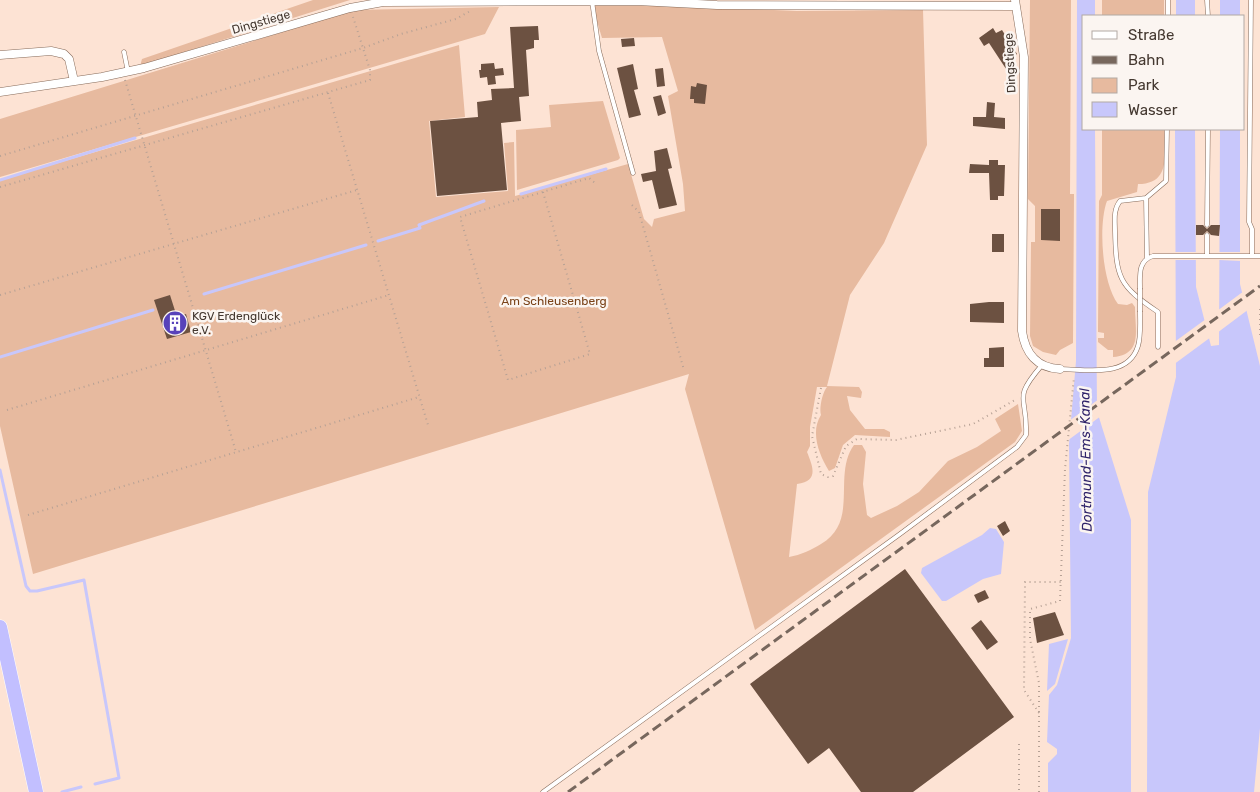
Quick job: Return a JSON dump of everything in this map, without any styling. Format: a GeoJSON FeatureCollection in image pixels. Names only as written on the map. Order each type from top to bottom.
{"type":"FeatureCollection","features":[{"type":"Feature","properties":{"kind":"highway"},"geometry":{"type":"LineString","coordinates":[[0,627],[36,792]]}},
{"type":"Feature","properties":{"kind":"street","name":"Dingstiege"},"geometry":{"type":"LineString","coordinates":[[0,92],[126,72],[350,8],[383,2],[592,1],[757,6],[1015,3],[1024,57],[1022,332],[1026,349],[1042,365]]}},
{"type":"Feature","properties":{"kind":"street"},"geometry":{"type":"LineString","coordinates":[[0,56],[58,52],[68,59],[74,81]]}},
{"type":"Feature","properties":{"kind":"street"},"geometry":{"type":"LineString","coordinates":[[1042,365],[1060,369]]}},
{"type":"Feature","properties":{"kind":"lane"},"geometry":{"type":"LineString","coordinates":[[1168,0],[1168,15]]}},
{"type":"Feature","properties":{"kind":"lane"},"geometry":{"type":"LineString","coordinates":[[1208,0],[1208,15]]}},
{"type":"Feature","properties":{"kind":"lane"},"geometry":{"type":"LineString","coordinates":[[1146,258],[1256,256],[1252,229],[1249,222],[1252,0]]}},
{"type":"Feature","properties":{"kind":"lane"},"geometry":{"type":"LineString","coordinates":[[592,1],[599,51],[634,173]]}},
{"type":"Feature","properties":{"kind":"lane"},"geometry":{"type":"LineString","coordinates":[[124,52],[126,72]]}},
{"type":"Feature","properties":{"kind":"lane"},"geometry":{"type":"LineString","coordinates":[[1158,347],[1158,312],[1124,284],[1116,264],[1116,205],[1120,201],[1146,198],[1166,181],[1167,130]]}},
{"type":"Feature","properties":{"kind":"lane"},"geometry":{"type":"LineString","coordinates":[[1207,225],[1208,130]]}},
{"type":"Feature","properties":{"kind":"lane"},"geometry":{"type":"LineString","coordinates":[[1060,369],[1112,369],[1129,362],[1139,344],[1141,266],[1146,258],[1146,198]]}},
{"type":"Feature","properties":{"kind":"lane"},"geometry":{"type":"LineString","coordinates":[[1206,256],[1207,235]]}},
{"type":"Feature","properties":{"kind":"lane"},"geometry":{"type":"LineString","coordinates":[[543,792],[1017,447],[1026,434],[1022,397],[1029,380],[1042,365]]}},
{"type":"Feature","properties":{"kind":"path"},"geometry":{"type":"LineString","coordinates":[[0,156],[456,19],[471,12],[477,2]]}},
{"type":"Feature","properties":{"kind":"path"},"geometry":{"type":"LineString","coordinates":[[0,187],[370,80],[370,70],[350,8]]}},
{"type":"Feature","properties":{"kind":"path"},"geometry":{"type":"LineString","coordinates":[[126,72],[136,114],[236,453]]}},
{"type":"Feature","properties":{"kind":"path"},"geometry":{"type":"LineString","coordinates":[[328,93],[428,425]]}},
{"type":"Feature","properties":{"kind":"path"},"geometry":{"type":"LineString","coordinates":[[543,192],[590,354],[508,380],[460,216],[589,178],[595,183]]}},
{"type":"Feature","properties":{"kind":"path"},"geometry":{"type":"LineString","coordinates":[[0,295],[357,190]]}},
{"type":"Feature","properties":{"kind":"path"},"geometry":{"type":"LineString","coordinates":[[632,205],[638,212],[684,370]]}},
{"type":"Feature","properties":{"kind":"path"},"geometry":{"type":"LineString","coordinates":[[7,410],[388,295]]}},
{"type":"Feature","properties":{"kind":"path"},"geometry":{"type":"LineString","coordinates":[[1260,311],[1260,336]]}},
{"type":"Feature","properties":{"kind":"path"},"geometry":{"type":"LineString","coordinates":[[1039,792],[1039,682],[1030,639],[1030,609],[1060,601],[1062,594],[1065,469],[1074,376]]}},
{"type":"Feature","properties":{"kind":"path"},"geometry":{"type":"LineString","coordinates":[[821,388],[812,436],[821,474],[828,477],[833,476],[846,446],[857,439],[896,440],[972,424],[1022,397]]}},
{"type":"Feature","properties":{"kind":"path"},"geometry":{"type":"LineString","coordinates":[[28,515],[419,397]]}},
{"type":"Feature","properties":{"kind":"path"},"geometry":{"type":"LineString","coordinates":[[1039,713],[1024,690],[1025,582],[1062,582]]}},
{"type":"Feature","properties":{"kind":"path"},"geometry":{"type":"LineString","coordinates":[[1019,744],[1019,792]]}},
{"type":"Feature","properties":{"kind":"green space"},"geometry":{"type":"Polygon","coordinates":[[[313,0],[350,0],[140,66],[142,59],[313,0]]]}},
{"type":"Feature","properties":{"kind":"green space"},"geometry":{"type":"Polygon","coordinates":[[[1030,0],[1071,0],[1070,194],[1074,194],[1073,343],[1060,350],[1056,355],[1043,352],[1033,346],[1030,336],[1031,242],[1035,242],[1035,206],[1028,199],[1030,0]]]}},
{"type":"Feature","properties":{"kind":"green space"},"geometry":{"type":"Polygon","coordinates":[[[1102,0],[1164,0],[1164,15],[1102,15],[1102,0]]]}},
{"type":"Feature","properties":{"kind":"green space","name":"Am Schleusenberg"},"geometry":{"type":"Polygon","coordinates":[[[592,5],[662,5],[797,11],[923,10],[927,145],[884,243],[850,295],[827,386],[859,387],[862,392],[861,398],[847,396],[850,410],[865,429],[884,429],[890,432],[890,437],[855,435],[843,445],[835,468],[829,471],[819,451],[816,436],[816,429],[821,415],[821,401],[827,387],[817,387],[810,427],[810,446],[807,452],[812,472],[809,480],[797,484],[789,557],[806,552],[821,544],[833,534],[840,523],[843,510],[845,470],[848,457],[854,445],[862,445],[866,452],[863,484],[867,515],[871,518],[897,506],[919,492],[948,461],[977,447],[1001,431],[995,419],[1018,404],[1022,431],[1015,442],[755,630],[685,389],[689,374],[33,574],[0,426],[0,180],[459,45],[465,117],[429,121],[436,197],[508,191],[504,143],[514,142],[515,196],[628,164],[644,219],[652,227],[654,219],[685,211],[683,184],[668,96],[678,91],[662,37],[602,38],[592,5]]]}},
{"type":"Feature","properties":{"kind":"green space"},"geometry":{"type":"Polygon","coordinates":[[[499,7],[485,34],[0,177],[0,119],[354,10],[499,7]]]}},
{"type":"Feature","properties":{"kind":"green space"},"geometry":{"type":"Polygon","coordinates":[[[603,101],[620,158],[517,190],[516,130],[551,127],[549,105],[603,101]]]}},
{"type":"Feature","properties":{"kind":"green space"},"geometry":{"type":"Polygon","coordinates":[[[1102,130],[1164,130],[1165,157],[1161,173],[1149,183],[1138,184],[1137,192],[1107,201],[1104,211],[1102,239],[1108,282],[1118,304],[1127,305],[1132,303],[1135,307],[1136,333],[1133,346],[1123,355],[1113,357],[1113,350],[1108,350],[1098,342],[1098,338],[1104,338],[1104,333],[1098,332],[1099,201],[1102,195],[1102,130]]]}},
{"type":"Feature","properties":{"kind":"water","name":"Dortmund-Ems-Kanal"},"geometry":{"type":"Polygon","coordinates":[[[1077,0],[1095,0],[1095,15],[1082,15],[1082,130],[1095,130],[1097,411],[1131,520],[1131,792],[1048,792],[1048,763],[1057,754],[1057,749],[1047,742],[1049,695],[1057,685],[1071,638],[1069,444],[1076,361],[1077,0]]]}},
{"type":"Feature","properties":{"kind":"water"},"geometry":{"type":"Polygon","coordinates":[[[1176,0],[1195,0],[1195,15],[1176,15],[1176,0]]]}},
{"type":"Feature","properties":{"kind":"water"},"geometry":{"type":"Polygon","coordinates":[[[1220,0],[1240,0],[1240,15],[1220,15],[1220,0]]]}},
{"type":"Feature","properties":{"kind":"water"},"geometry":{"type":"Polygon","coordinates":[[[1175,130],[1195,130],[1196,287],[1211,346],[1219,345],[1220,130],[1240,130],[1240,284],[1260,366],[1260,728],[1254,792],[1147,792],[1148,492],[1176,377],[1175,130]]]}},
{"type":"Feature","properties":{"kind":"water"},"geometry":{"type":"Polygon","coordinates":[[[990,528],[996,529],[1004,542],[1001,574],[983,579],[946,601],[942,601],[921,573],[922,568],[982,535],[990,528]]]}},
{"type":"Feature","properties":{"kind":"water"},"geometry":{"type":"Polygon","coordinates":[[[1068,639],[1055,684],[1047,691],[1049,644],[1068,639]]]}},
{"type":"Feature","properties":{"kind":"pier"},"geometry":{"type":"Polygon","coordinates":[[[1174,252],[1196,252],[1196,260],[1174,260],[1174,252]]]}},
{"type":"Feature","properties":{"kind":"pier"},"geometry":{"type":"Polygon","coordinates":[[[1219,252],[1241,252],[1241,261],[1219,260],[1219,252]]]}},
{"type":"Feature","properties":{"kind":"pier"},"geometry":{"type":"Polygon","coordinates":[[[1244,291],[1249,309],[1217,333],[1217,311],[1244,291]]]}},
{"type":"Feature","properties":{"kind":"pier"},"geometry":{"type":"Polygon","coordinates":[[[1206,319],[1211,337],[1173,365],[1173,343],[1206,319]]]}},
{"type":"Feature","properties":{"kind":"pier"},"geometry":{"type":"Polygon","coordinates":[[[1099,399],[1101,416],[1067,441],[1069,421],[1099,399]]]}},
{"type":"Feature","properties":{"kind":"building"},"geometry":{"type":"Polygon","coordinates":[[[538,26],[539,40],[534,40],[534,48],[526,50],[529,96],[519,97],[521,121],[501,123],[507,190],[437,196],[430,121],[478,117],[477,102],[492,100],[491,89],[514,88],[510,27],[538,26]]]}},
{"type":"Feature","properties":{"kind":"building"},"geometry":{"type":"Polygon","coordinates":[[[993,28],[996,33],[1002,30],[1017,54],[1010,59],[1017,71],[1010,75],[989,43],[984,46],[979,38],[993,28]]]}},
{"type":"Feature","properties":{"kind":"building"},"geometry":{"type":"Polygon","coordinates":[[[634,38],[635,46],[622,47],[621,39],[634,38]]]}},
{"type":"Feature","properties":{"kind":"building"},"geometry":{"type":"Polygon","coordinates":[[[494,63],[495,69],[503,68],[504,75],[495,76],[496,84],[488,85],[487,77],[480,78],[479,70],[481,70],[481,64],[494,63]]]}},
{"type":"Feature","properties":{"kind":"building"},"geometry":{"type":"Polygon","coordinates":[[[633,64],[638,89],[634,90],[641,115],[629,118],[617,68],[633,64]]]}},
{"type":"Feature","properties":{"kind":"building"},"geometry":{"type":"Polygon","coordinates":[[[663,68],[665,86],[657,87],[655,69],[663,68]]]}},
{"type":"Feature","properties":{"kind":"building"},"geometry":{"type":"Polygon","coordinates":[[[697,83],[707,85],[705,104],[694,103],[694,99],[690,99],[691,86],[696,87],[697,83]]]}},
{"type":"Feature","properties":{"kind":"building"},"geometry":{"type":"Polygon","coordinates":[[[661,95],[666,113],[658,116],[653,97],[661,95]]]}},
{"type":"Feature","properties":{"kind":"building"},"geometry":{"type":"Polygon","coordinates":[[[987,102],[995,103],[994,117],[1005,118],[1005,129],[973,126],[973,117],[986,117],[987,102]]]}},
{"type":"Feature","properties":{"kind":"building"},"geometry":{"type":"Polygon","coordinates":[[[667,148],[672,168],[668,169],[677,205],[659,209],[652,180],[643,182],[641,174],[656,171],[654,151],[667,148]]]}},
{"type":"Feature","properties":{"kind":"building"},"geometry":{"type":"Polygon","coordinates":[[[989,160],[998,160],[998,165],[1005,165],[1004,196],[998,196],[998,200],[990,200],[989,173],[969,173],[970,164],[989,165],[989,160]]]}},
{"type":"Feature","properties":{"kind":"building"},"geometry":{"type":"Polygon","coordinates":[[[1041,209],[1060,209],[1060,241],[1041,240],[1041,209]]]}},
{"type":"Feature","properties":{"kind":"building"},"geometry":{"type":"Polygon","coordinates":[[[1196,225],[1203,225],[1207,229],[1211,225],[1220,225],[1219,236],[1211,235],[1207,231],[1203,235],[1196,235],[1196,225]]]}},
{"type":"Feature","properties":{"kind":"building"},"geometry":{"type":"Polygon","coordinates":[[[992,234],[1004,234],[1004,252],[992,252],[992,234]]]}},
{"type":"Feature","properties":{"kind":"building"},"geometry":{"type":"Polygon","coordinates":[[[170,295],[177,317],[186,314],[191,332],[167,339],[154,300],[170,295]]]}},
{"type":"Feature","properties":{"kind":"building"},"geometry":{"type":"Polygon","coordinates":[[[1004,302],[1004,323],[970,322],[970,304],[1004,302]]]}},
{"type":"Feature","properties":{"kind":"building"},"geometry":{"type":"Polygon","coordinates":[[[1004,347],[1004,367],[984,367],[984,358],[989,358],[989,348],[1004,347]]]}},
{"type":"Feature","properties":{"kind":"building"},"geometry":{"type":"Polygon","coordinates":[[[1005,521],[1010,531],[1003,536],[997,526],[1005,521]]]}},
{"type":"Feature","properties":{"kind":"building"},"geometry":{"type":"Polygon","coordinates":[[[905,569],[1014,717],[913,792],[861,792],[829,748],[808,764],[750,684],[905,569]]]}},
{"type":"Feature","properties":{"kind":"building"},"geometry":{"type":"Polygon","coordinates":[[[985,590],[989,598],[978,603],[974,595],[985,590]]]}},
{"type":"Feature","properties":{"kind":"building"},"geometry":{"type":"Polygon","coordinates":[[[1055,612],[1064,635],[1037,643],[1033,618],[1055,612]]]}},
{"type":"Feature","properties":{"kind":"building"},"geometry":{"type":"Polygon","coordinates":[[[981,620],[998,642],[987,650],[971,628],[981,620]]]}},
{"type":"Feature","properties":{"kind":"waterway"},"geometry":{"type":"LineString","coordinates":[[0,180],[135,138]]}},
{"type":"Feature","properties":{"kind":"waterway"},"geometry":{"type":"LineString","coordinates":[[521,194],[606,169]]}},
{"type":"Feature","properties":{"kind":"waterway"},"geometry":{"type":"LineString","coordinates":[[378,241],[420,228],[419,225],[484,201]]}},
{"type":"Feature","properties":{"kind":"waterway"},"geometry":{"type":"LineString","coordinates":[[204,294],[366,245]]}},
{"type":"Feature","properties":{"kind":"waterway"},"geometry":{"type":"LineString","coordinates":[[0,357],[153,310]]}},
{"type":"Feature","properties":{"kind":"waterway"},"geometry":{"type":"LineString","coordinates":[[0,470],[26,586],[30,591],[37,591],[84,580],[119,778],[95,784]]}},
{"type":"Feature","properties":{"kind":"waterway"},"geometry":{"type":"LineString","coordinates":[[62,792],[81,787]]}},
{"type":"Feature","properties":{"kind":"railway"},"geometry":{"type":"LineString","coordinates":[[568,792],[1260,286]]}},
{"type":"Feature","properties":{"kind":"place","name":"KGV Erdenglück e.V."},"geometry":{"type":"Point","coordinates":[175,323]}}]}
